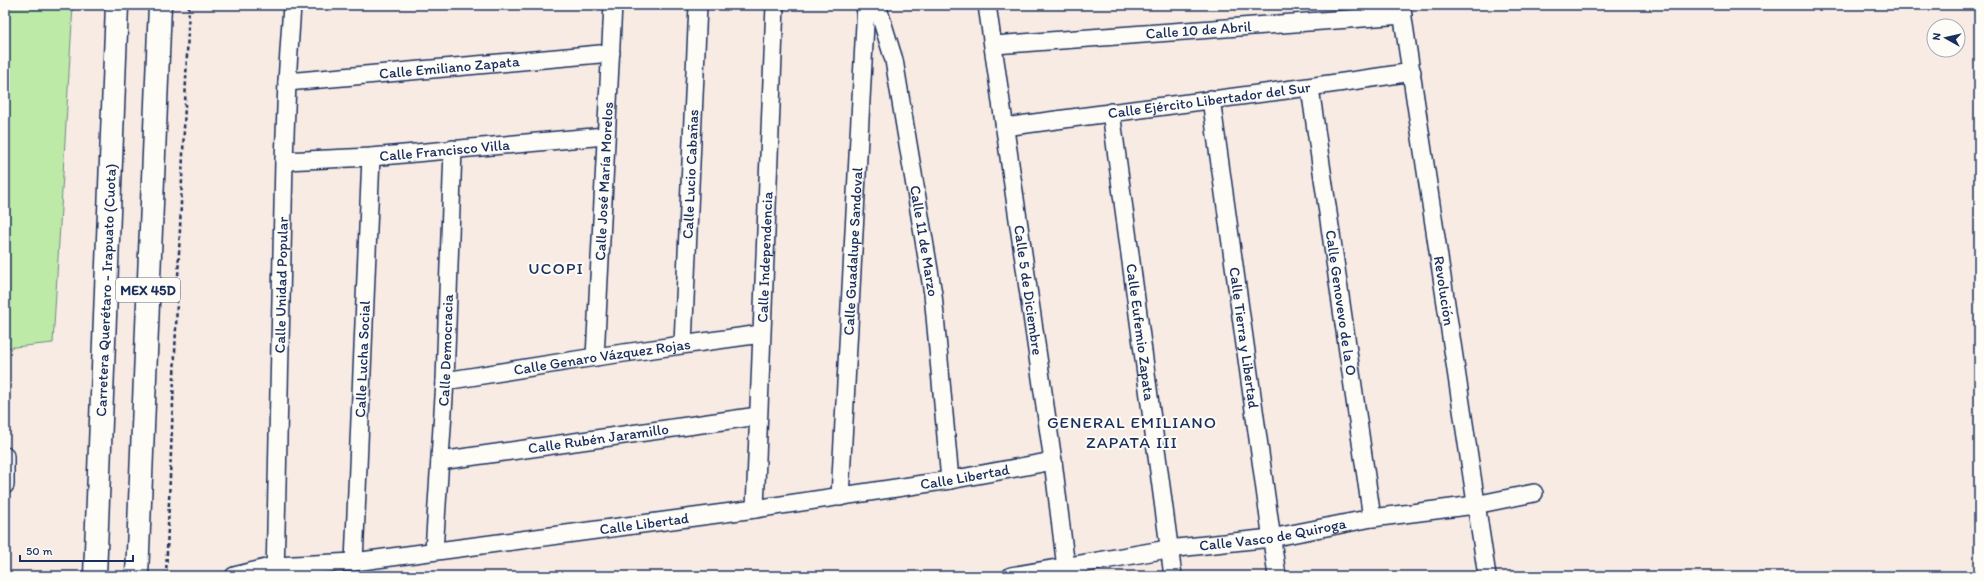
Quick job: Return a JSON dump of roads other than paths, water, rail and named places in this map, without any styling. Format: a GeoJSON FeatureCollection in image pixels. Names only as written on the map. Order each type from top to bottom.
{"type":"FeatureCollection","features":[{"type":"Feature","properties":{"kind":"highway","name":"Carretera Querétaro - Irapuato (Cuota)"},"geometry":{"type":"LineString","coordinates":[[95,576],[117,5]]}},
{"type":"Feature","properties":{"kind":"highway","name":"MEX 45D"},"geometry":{"type":"LineString","coordinates":[[137,576],[160,5]]}},
{"type":"Feature","properties":{"kind":"street","name":"Calle Unidad Popular"},"geometry":{"type":"LineString","coordinates":[[275,571],[284,161],[292,5]]}},
{"type":"Feature","properties":{"kind":"street","name":"Calle José María Morelos"},"geometry":{"type":"LineString","coordinates":[[595,357],[605,136],[613,5]]}},
{"type":"Feature","properties":{"kind":"street","name":"Calle Lucio Cabañas"},"geometry":{"type":"LineString","coordinates":[[683,344],[698,5]]}},
{"type":"Feature","properties":{"kind":"street","name":"Calle Independencia"},"geometry":{"type":"LineString","coordinates":[[754,509],[775,5]]}},
{"type":"Feature","properties":{"kind":"street","name":"Calle Guadalupe Sandoval"},"geometry":{"type":"LineString","coordinates":[[840,497],[866,5]]}},
{"type":"Feature","properties":{"kind":"street","name":"Calle 11 de Marzo"},"geometry":{"type":"LineString","coordinates":[[877,5],[894,60],[934,294],[950,480]]}},
{"type":"Feature","properties":{"kind":"street","name":"Calle 5 de Diciembre"},"geometry":{"type":"LineString","coordinates":[[987,5],[1053,461],[1066,571]]}},
{"type":"Feature","properties":{"kind":"street","name":"Calle 10 de Abril"},"geometry":{"type":"LineString","coordinates":[[994,45],[1402,10]]}},
{"type":"Feature","properties":{"kind":"street","name":"Revolución"},"geometry":{"type":"LineString","coordinates":[[1402,10],[1487,576]]}},
{"type":"Feature","properties":{"kind":"street","name":"Calle Emiliano Zapata"},"geometry":{"type":"LineString","coordinates":[[287,82],[611,53]]}},
{"type":"Feature","properties":{"kind":"street","name":"Calle Ejército Libertador del Sur"},"geometry":{"type":"LineString","coordinates":[[1005,127],[1211,99],[1310,88],[1412,72]]}},
{"type":"Feature","properties":{"kind":"street","name":"Calle Genovevo de la O"},"geometry":{"type":"LineString","coordinates":[[1310,88],[1372,518]]}},
{"type":"Feature","properties":{"kind":"street","name":"Calle Tierra y Libertad"},"geometry":{"type":"LineString","coordinates":[[1211,99],[1277,576]]}},
{"type":"Feature","properties":{"kind":"street","name":"Calle Eufemio Zapata"},"geometry":{"type":"LineString","coordinates":[[1111,112],[1168,549],[1173,576]]}},
{"type":"Feature","properties":{"kind":"street","name":"Calle Francisco Villa"},"geometry":{"type":"LineString","coordinates":[[284,161],[371,157],[605,136]]}},
{"type":"Feature","properties":{"kind":"street","name":"Calle Democracia"},"geometry":{"type":"LineString","coordinates":[[434,551],[445,381],[453,149]]}},
{"type":"Feature","properties":{"kind":"street","name":"Calle Lucha Social"},"geometry":{"type":"LineString","coordinates":[[354,562],[371,157]]}},
{"type":"Feature","properties":{"kind":"street","name":"Calle Genaro Vázquez Rojas"},"geometry":{"type":"LineString","coordinates":[[445,381],[595,357],[761,334]]}},
{"type":"Feature","properties":{"kind":"street","name":"Calle Rubén Jaramillo"},"geometry":{"type":"LineString","coordinates":[[440,461],[758,416]]}},
{"type":"Feature","properties":{"kind":"street","name":"Calle Libertad"},"geometry":{"type":"LineString","coordinates":[[234,576],[354,562],[840,497],[950,480],[1053,461]]}},
{"type":"Feature","properties":{"kind":"street"},"geometry":{"type":"LineString","coordinates":[[5,462],[5,485]]}},
{"type":"Feature","properties":{"kind":"street","name":"Calle Vasco de Quiroga"},"geometry":{"type":"LineString","coordinates":[[1011,576],[1066,571],[1168,549],[1271,538],[1372,518],[1475,504],[1534,493]]}},
{"type":"Feature","properties":{"kind":"district","name":"UCOPI"},"geometry":{"type":"Point","coordinates":[556,268]}},
{"type":"Feature","properties":{"kind":"district","name":"GENERAL EMILIANO ZAPATA III"},"geometry":{"type":"Point","coordinates":[1132,432]}}]}
